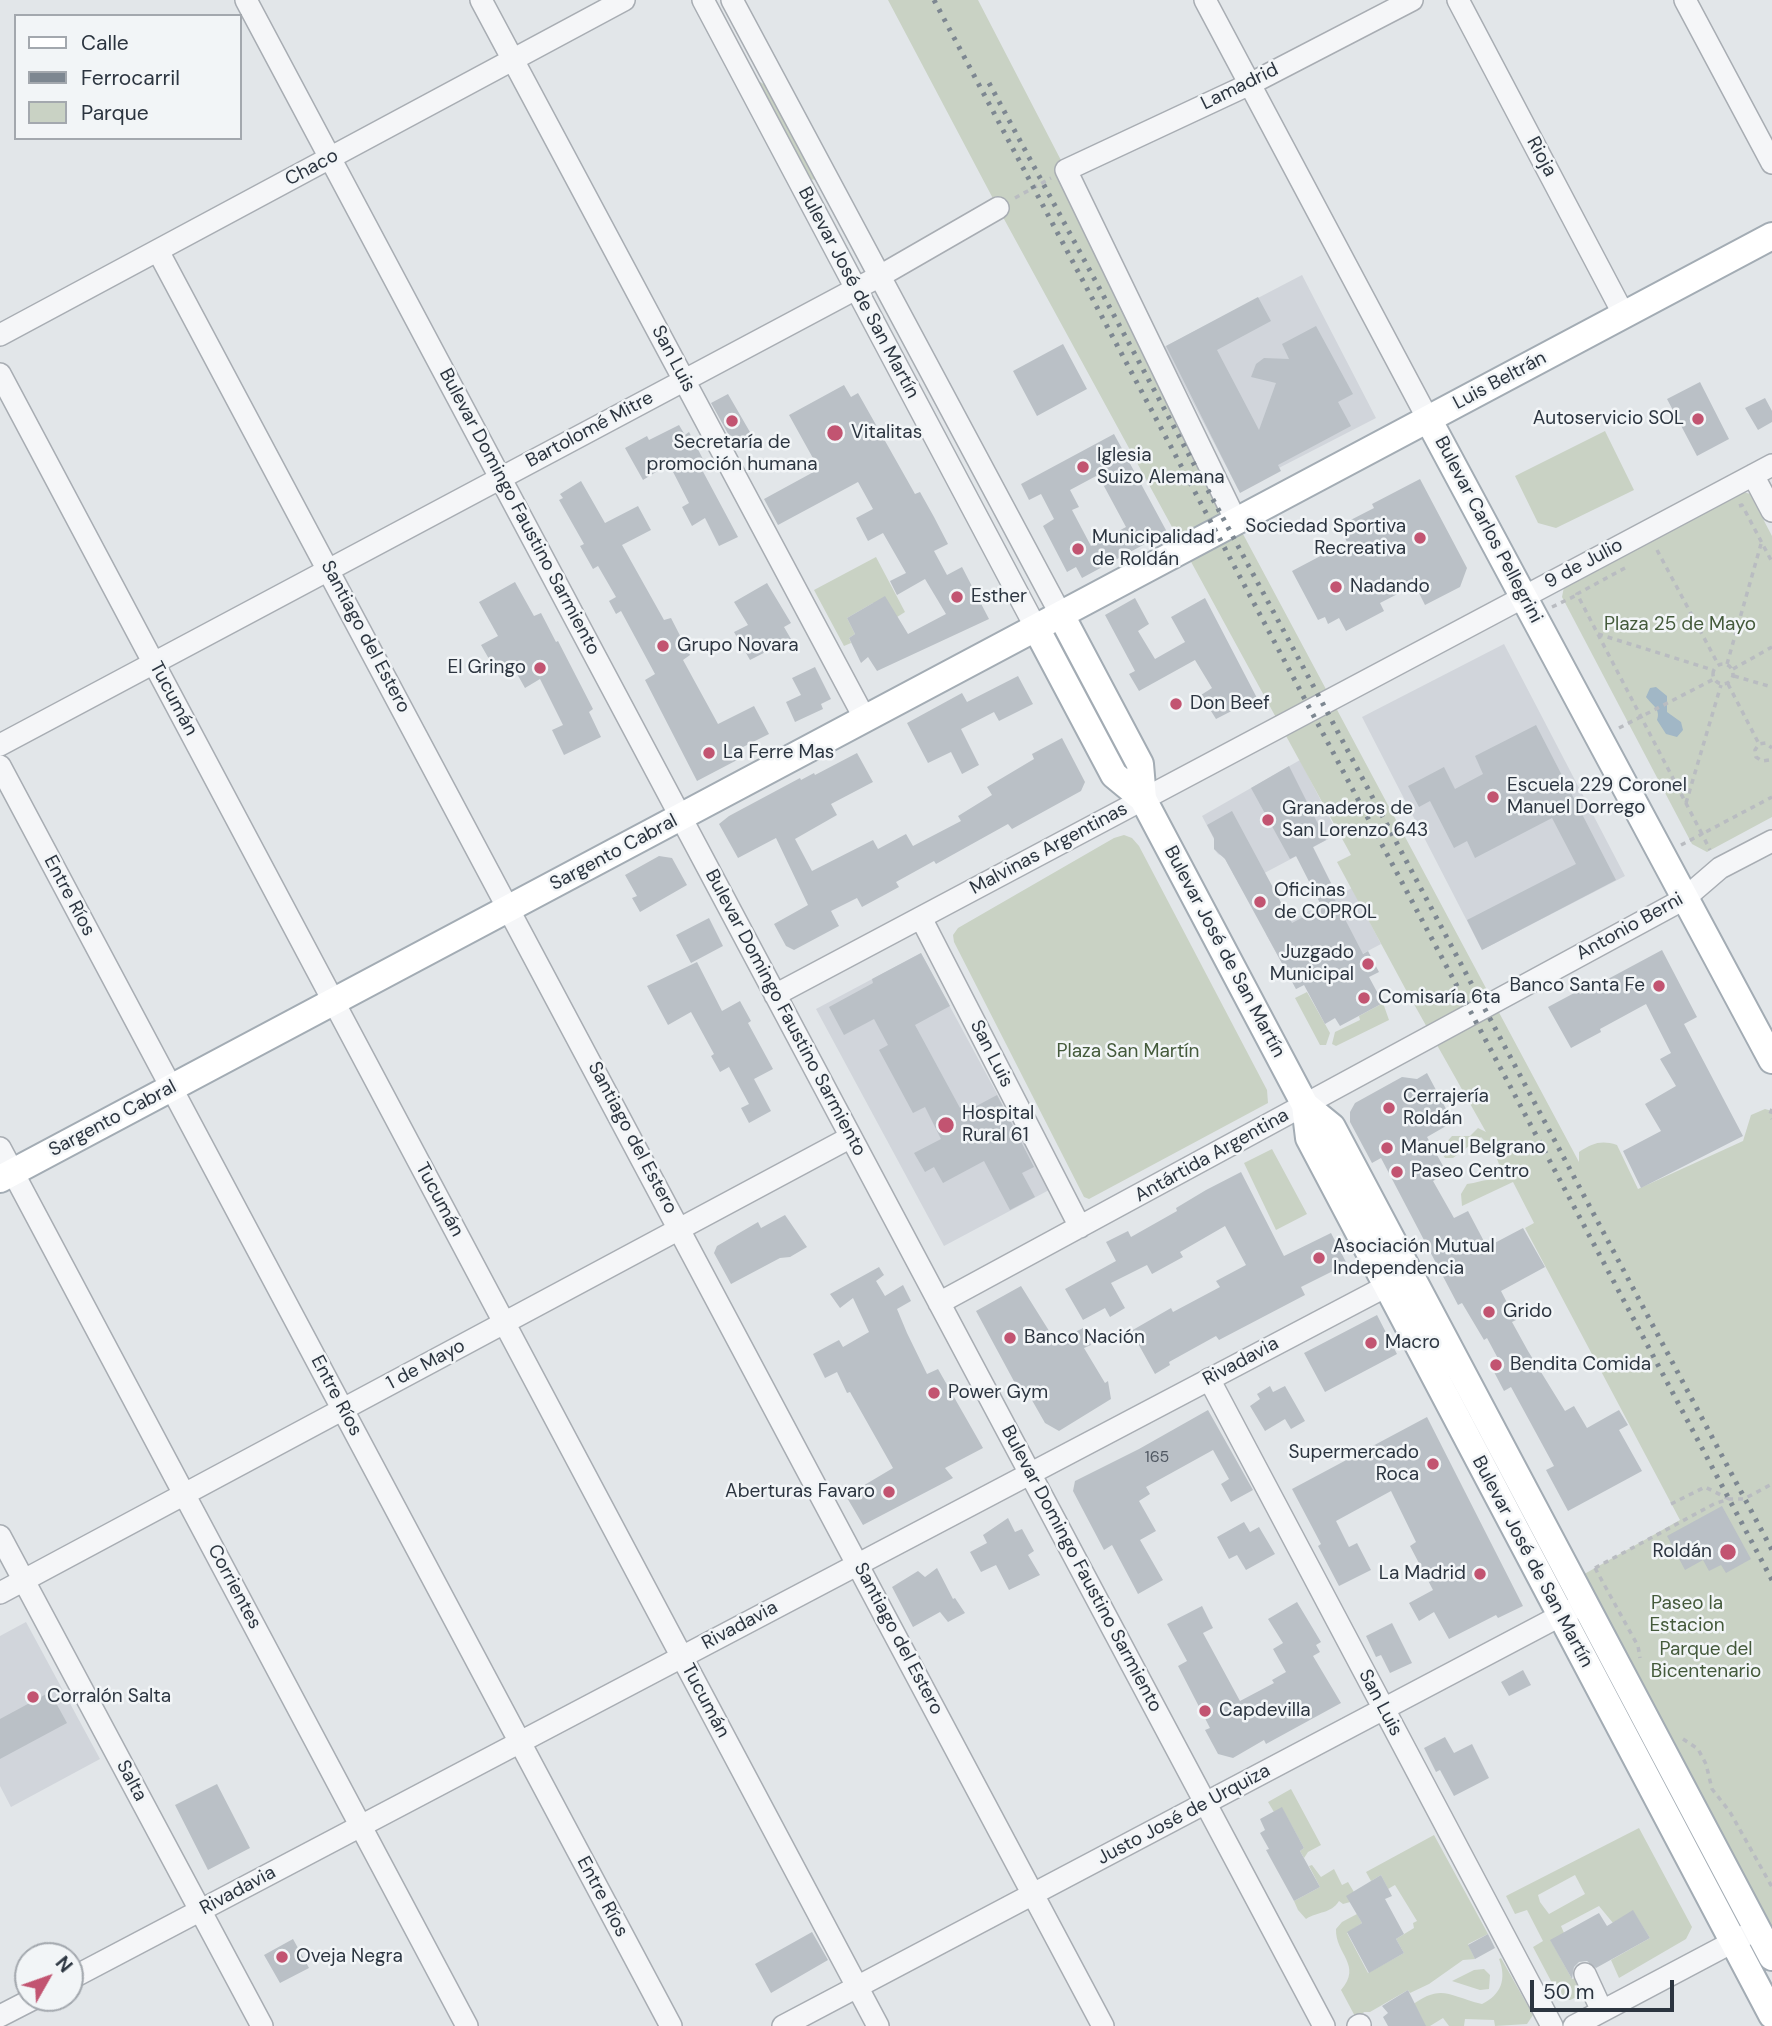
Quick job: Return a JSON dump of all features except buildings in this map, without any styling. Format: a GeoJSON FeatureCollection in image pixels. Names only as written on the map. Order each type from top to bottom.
{"type":"FeatureCollection","features":[{"type":"Feature","properties":{"kind":"main road","name":"Luis Beltrán"},"geometry":{"type":"LineString","coordinates":[[1232,524],[1772,236]]}},
{"type":"Feature","properties":{"kind":"main road","name":"Bulevar Carlos Pellegrini"},"geometry":{"type":"LineString","coordinates":[[1428,419],[1772,1060]]}},
{"type":"Feature","properties":{"kind":"main road","name":"Sargento Cabral"},"geometry":{"type":"LineString","coordinates":[[6,1176],[1232,524]]}},
{"type":"Feature","properties":{"kind":"main road","name":"Bulevar José de San Martín"},"geometry":{"type":"LineString","coordinates":[[1061,615],[1140,764],[1143,799]]}},
{"type":"Feature","properties":{"kind":"main road","name":"Bulevar José de San Martín"},"geometry":{"type":"LineString","coordinates":[[1036,628],[1114,775],[1143,799],[1305,1105],[1309,1138],[1398,1280],[1584,1603],[1772,1957]]}},
{"type":"Feature","properties":{"kind":"main road","name":"Bulevar José de San Martín"},"geometry":{"type":"LineString","coordinates":[[1398,1280],[1560,1616],[1772,2015]]}},
{"type":"Feature","properties":{"kind":"street","name":"Bulevar Domingo Faustino Sarmiento"},"geometry":{"type":"LineString","coordinates":[[246,0],[1324,2026]]}},
{"type":"Feature","properties":{"kind":"street","name":"San Luis"},"geometry":{"type":"LineString","coordinates":[[481,0],[864,719]]}},
{"type":"Feature","properties":{"kind":"street","name":"Chaco"},"geometry":{"type":"LineString","coordinates":[[0,335],[624,0]]}},
{"type":"Feature","properties":{"kind":"street","name":"Bulevar José de San Martín"},"geometry":{"type":"LineString","coordinates":[[703,0],[1036,628]]}},
{"type":"Feature","properties":{"kind":"street","name":"Bulevar José de San Martín"},"geometry":{"type":"LineString","coordinates":[[732,0],[1061,615]]}},
{"type":"Feature","properties":{"kind":"street","name":"Bulevar Carlos Pellegrini"},"geometry":{"type":"LineString","coordinates":[[1205,0],[1428,419]]}},
{"type":"Feature","properties":{"kind":"street","name":"Lamadrid"},"geometry":{"type":"LineString","coordinates":[[1066,170],[1250,84],[1412,0]]}},
{"type":"Feature","properties":{"kind":"street","name":"Rioja"},"geometry":{"type":"LineString","coordinates":[[1458,0],[1624,315]]}},
{"type":"Feature","properties":{"kind":"street"},"geometry":{"type":"LineString","coordinates":[[1685,0],[1772,163]]}},
{"type":"Feature","properties":{"kind":"street"},"geometry":{"type":"LineString","coordinates":[[1066,170],[1232,524]]}},
{"type":"Feature","properties":{"kind":"street","name":"Bartolomé Mitre"},"geometry":{"type":"LineString","coordinates":[[0,745],[856,289],[998,208]]}},
{"type":"Feature","properties":{"kind":"street","name":"Santiago del Estero"},"geometry":{"type":"LineString","coordinates":[[158,251],[1103,2026]]}},
{"type":"Feature","properties":{"kind":"street","name":"Tucumán"},"geometry":{"type":"LineString","coordinates":[[0,374],[878,2026]]}},
{"type":"Feature","properties":{"kind":"street","name":"9 de Julio"},"geometry":{"type":"LineString","coordinates":[[1323,704],[1772,465]]}},
{"type":"Feature","properties":{"kind":"street"},"geometry":{"type":"LineString","coordinates":[[1752,475],[1772,511]]}},
{"type":"Feature","properties":{"kind":"street","name":"Malvinas Argentinas"},"geometry":{"type":"LineString","coordinates":[[775,995],[1323,704]]}},
{"type":"Feature","properties":{"kind":"street","name":"Entre Ríos"},"geometry":{"type":"LineString","coordinates":[[0,766],[671,2026]]}},
{"type":"Feature","properties":{"kind":"street","name":"Antonio Berni"},"geometry":{"type":"LineString","coordinates":[[1484,1008],[1684,899],[1720,868],[1772,841]]}},
{"type":"Feature","properties":{"kind":"street","name":"San Luis"},"geometry":{"type":"LineString","coordinates":[[921,918],[1080,1227]]}},
{"type":"Feature","properties":{"kind":"street","name":"Antártida Argentina"},"geometry":{"type":"LineString","coordinates":[[939,1303],[1484,1008]]}},
{"type":"Feature","properties":{"kind":"street","name":"1 de Mayo"},"geometry":{"type":"LineString","coordinates":[[0,1593],[851,1138]]}},
{"type":"Feature","properties":{"kind":"street","name":"Corrientes"},"geometry":{"type":"LineString","coordinates":[[0,1148],[6,1176],[184,1494],[467,2026]]}},
{"type":"Feature","properties":{"kind":"street","name":"Rivadavia"},"geometry":{"type":"LineString","coordinates":[[84,1972],[1398,1280]]}},
{"type":"Feature","properties":{"kind":"street","name":"San Luis"},"geometry":{"type":"LineString","coordinates":[[1209,1379],[1384,1709],[1504,1949],[1552,2026]]}},
{"type":"Feature","properties":{"kind":"street","name":"Salta"},"geometry":{"type":"LineString","coordinates":[[0,1536],[261,2026]]}},
{"type":"Feature","properties":{"kind":"street","name":"Justo José de Urquiza"},"geometry":{"type":"LineString","coordinates":[[783,2026],[1584,1603]]}},
{"type":"Feature","properties":{"kind":"street"},"geometry":{"type":"LineString","coordinates":[[1574,2026],[1757,1929]]}},
{"type":"Feature","properties":{"kind":"street"},"geometry":{"type":"LineString","coordinates":[[1585,1974],[1602,2011]]}},
{"type":"Feature","properties":{"kind":"path"},"geometry":{"type":"LineString","coordinates":[[998,208],[1066,170]]}},
{"type":"Feature","properties":{"kind":"path"},"geometry":{"type":"LineString","coordinates":[[1730,511],[1742,505],[1772,562]]}},
{"type":"Feature","properties":{"kind":"path"},"geometry":{"type":"LineString","coordinates":[[1727,663],[1762,542]]}},
{"type":"Feature","properties":{"kind":"path"},"geometry":{"type":"LineString","coordinates":[[1646,556],[1657,550],[1718,664]]}},
{"type":"Feature","properties":{"kind":"path"},"geometry":{"type":"LineString","coordinates":[[1634,563],[1577,594],[1720,868]]}},
{"type":"Feature","properties":{"kind":"path"},"geometry":{"type":"LineString","coordinates":[[1598,634],[1713,670]]}},
{"type":"Feature","properties":{"kind":"path"},"geometry":{"type":"LineString","coordinates":[[1733,669],[1772,647]]}},
{"type":"Feature","properties":{"kind":"path"},"geometry":{"type":"LineString","coordinates":[[1727,663],[1733,669],[1734,676],[1728,684],[1721,685],[1714,679],[1713,670],[1718,664],[1727,663]]}},
{"type":"Feature","properties":{"kind":"path"},"geometry":{"type":"LineString","coordinates":[[1734,676],[1772,687]]}},
{"type":"Feature","properties":{"kind":"path"},"geometry":{"type":"LineString","coordinates":[[1599,739],[1714,679]]}},
{"type":"Feature","properties":{"kind":"path"},"geometry":{"type":"LineString","coordinates":[[1728,684],[1759,744]]}},
{"type":"Feature","properties":{"kind":"path"},"geometry":{"type":"LineString","coordinates":[[1686,803],[1721,685]]}},
{"type":"Feature","properties":{"kind":"path"},"geometry":{"type":"LineString","coordinates":[[1772,748],[1766,743],[1759,744],[1755,750],[1756,757],[1762,761],[1771,758],[1772,765]]}},
{"type":"Feature","properties":{"kind":"path"},"geometry":{"type":"LineString","coordinates":[[1661,856],[1772,797]]}},
{"type":"Feature","properties":{"kind":"path"},"geometry":{"type":"LineString","coordinates":[[1772,1109],[1772,1119]]}},
{"type":"Feature","properties":{"kind":"path"},"geometry":{"type":"LineString","coordinates":[[1638,1646],[1595,1568],[1680,1520],[1729,1499],[1744,1499],[1772,1484]]}},
{"type":"Feature","properties":{"kind":"path"},"geometry":{"type":"LineString","coordinates":[[1671,1504],[1705,1487],[1729,1499]]}},
{"type":"Feature","properties":{"kind":"path"},"geometry":{"type":"LineString","coordinates":[[1698,1749],[1706,1764],[1712,1788],[1730,1812],[1772,1887]]}},
{"type":"Feature","properties":{"kind":"shaded area"},"geometry":{"type":"Polygon","coordinates":[[[1302,275],[1376,418],[1238,489],[1164,347],[1302,275]]]}},
{"type":"Feature","properties":{"kind":"shaded area","name":"Escuela 229 Coronel Manuel Dorrego"},"geometry":{"type":"Polygon","coordinates":[[[1504,644],[1625,876],[1482,950],[1362,717],[1504,644]]]}},
{"type":"Feature","properties":{"kind":"shaded area","name":"Granaderos de San Lorenzo 643"},"geometry":{"type":"Polygon","coordinates":[[[1300,760],[1338,834],[1240,886],[1224,857],[1214,849],[1215,841],[1202,816],[1300,760]]]}},
{"type":"Feature","properties":{"kind":"shaded area"},"geometry":{"type":"Polygon","coordinates":[[[1352,888],[1381,944],[1296,989],[1266,934],[1352,888]]]}},
{"type":"Feature","properties":{"kind":"shaded area","name":"Hospital Rural 61"},"geometry":{"type":"Polygon","coordinates":[[[921,953],[1049,1190],[944,1246],[816,1009],[921,953]]]}},
{"type":"Feature","properties":{"kind":"shaded area","name":"Corralón Salta"},"geometry":{"type":"Polygon","coordinates":[[[26,1622],[100,1759],[11,1807],[0,1786],[0,1636],[26,1622]]]}},
{"type":"Feature","properties":{"kind":"green space"},"geometry":{"type":"Polygon","coordinates":[[[888,0],[978,0],[1066,170],[1236,521],[1579,1162],[1579,1152],[1589,1146],[1597,1143],[1617,1145],[1638,1189],[1743,1141],[1751,1115],[1765,1109],[1772,1111],[1772,1957],[1572,1581],[1680,1520],[1525,1228],[1534,1223],[1513,1182],[1462,1206],[1461,1194],[1467,1184],[1494,1180],[1501,1174],[1497,1158],[1481,1137],[1453,1158],[1445,1158],[1442,1153],[1452,1136],[1470,1136],[1478,1128],[1486,1132],[1337,862],[1351,855],[998,208],[888,0]]]}},
{"type":"Feature","properties":{"kind":"green space"},"geometry":{"type":"Polygon","coordinates":[[[752,77],[770,88],[819,180],[805,179],[752,77]]]}},
{"type":"Feature","properties":{"kind":"green space"},"geometry":{"type":"Polygon","coordinates":[[[1605,431],[1634,490],[1556,528],[1538,523],[1515,476],[1605,431]]]}},
{"type":"Feature","properties":{"kind":"green space","name":"Plaza 25 de Mayo"},"geometry":{"type":"Polygon","coordinates":[[[1738,490],[1750,494],[1772,536],[1772,817],[1707,852],[1692,844],[1562,597],[1565,582],[1738,490]]]}},
{"type":"Feature","properties":{"kind":"green space"},"geometry":{"type":"Polygon","coordinates":[[[876,557],[905,612],[886,624],[873,603],[847,618],[855,634],[849,638],[851,643],[844,646],[814,590],[876,557]]]}},
{"type":"Feature","properties":{"kind":"green space","name":"Plaza San Martín"},"geometry":{"type":"Polygon","coordinates":[[[1124,835],[1132,838],[1139,846],[1267,1090],[1268,1103],[1089,1199],[1084,1197],[954,942],[953,935],[958,928],[1114,838],[1124,835]]]}},
{"type":"Feature","properties":{"kind":"green space"},"geometry":{"type":"Polygon","coordinates":[[[1307,992],[1330,1033],[1326,1045],[1320,1045],[1295,998],[1307,992]]]}},
{"type":"Feature","properties":{"kind":"green space"},"geometry":{"type":"Polygon","coordinates":[[[1383,1003],[1389,1020],[1336,1046],[1332,1044],[1335,1032],[1360,1020],[1359,1016],[1383,1003]]]}},
{"type":"Feature","properties":{"kind":"green space"},"geometry":{"type":"Polygon","coordinates":[[[1272,1149],[1307,1214],[1276,1230],[1244,1163],[1272,1149]]]}},
{"type":"Feature","properties":{"kind":"green space"},"geometry":{"type":"Polygon","coordinates":[[[1291,1789],[1321,1845],[1308,1852],[1304,1858],[1300,1851],[1304,1848],[1282,1808],[1274,1812],[1268,1802],[1291,1789]]]}},
{"type":"Feature","properties":{"kind":"green space"},"geometry":{"type":"Polygon","coordinates":[[[1639,1828],[1692,1927],[1686,1939],[1619,1978],[1611,1960],[1650,1938],[1633,1911],[1613,1923],[1599,1906],[1561,1926],[1564,1933],[1551,1941],[1583,1994],[1570,2000],[1561,2000],[1533,1947],[1543,1941],[1527,1910],[1515,1914],[1506,1896],[1639,1828]],[[1575,1875],[1538,1895],[1549,1914],[1585,1894],[1575,1875]]]}},
{"type":"Feature","properties":{"kind":"green space"},"geometry":{"type":"Polygon","coordinates":[[[1434,1835],[1488,1934],[1468,1944],[1475,1959],[1463,1960],[1429,1984],[1410,1993],[1408,1990],[1370,2012],[1364,2012],[1357,2020],[1341,1990],[1347,1981],[1349,1966],[1339,1946],[1336,1929],[1342,1922],[1357,1914],[1362,1923],[1347,1933],[1368,1973],[1404,1953],[1396,1939],[1414,1928],[1413,1923],[1417,1921],[1395,1885],[1388,1889],[1381,1875],[1371,1881],[1366,1872],[1434,1835]]]}},
{"type":"Feature","properties":{"kind":"green space"},"geometry":{"type":"Polygon","coordinates":[[[1312,1865],[1321,1877],[1334,1869],[1342,1885],[1348,1882],[1354,1892],[1350,1902],[1343,1904],[1339,1901],[1332,1908],[1306,1919],[1294,1901],[1320,1887],[1309,1866],[1312,1865]]]}},
{"type":"Feature","properties":{"kind":"green space"},"geometry":{"type":"Polygon","coordinates":[[[1501,1958],[1533,2015],[1527,2024],[1495,2026],[1494,2020],[1465,2019],[1464,2026],[1449,2026],[1443,2018],[1430,2026],[1418,2026],[1409,2007],[1429,1995],[1444,1993],[1482,2004],[1494,1996],[1501,1986],[1501,1958]]]}},
{"type":"Feature","properties":{"kind":"green space"},"geometry":{"type":"Polygon","coordinates":[[[1484,1969],[1490,1975],[1489,1989],[1480,1990],[1452,1981],[1474,1970],[1484,1969]]]}},
{"type":"Feature","properties":{"kind":"water"},"geometry":{"type":"Polygon","coordinates":[[[1656,687],[1667,696],[1667,712],[1681,722],[1683,730],[1677,737],[1666,734],[1657,720],[1657,710],[1646,697],[1650,688],[1656,687]]]}},
{"type":"Feature","properties":{"kind":"railway"},"geometry":{"type":"LineString","coordinates":[[934,0],[1772,1580]]}},
{"type":"Feature","properties":{"kind":"railway"},"geometry":{"type":"LineString","coordinates":[[989,83],[1323,704],[1772,1550]]}},
{"type":"Feature","properties":{"kind":"place","name":"Autoservicio SOL"},"geometry":{"type":"Point","coordinates":[1698,419]}},
{"type":"Feature","properties":{"kind":"place","name":"Secretaría de promoción humana"},"geometry":{"type":"Point","coordinates":[732,421]}},
{"type":"Feature","properties":{"kind":"place","name":"Vitalitas"},"geometry":{"type":"Point","coordinates":[835,433]}},
{"type":"Feature","properties":{"kind":"place","name":"Iglesia Suizo Alemana"},"geometry":{"type":"Point","coordinates":[1083,467]}},
{"type":"Feature","properties":{"kind":"place","name":"Sociedad Sportiva Recreativa"},"geometry":{"type":"Point","coordinates":[1420,538]}},
{"type":"Feature","properties":{"kind":"place","name":"Municipalidad de Roldán"},"geometry":{"type":"Point","coordinates":[1078,549]}},
{"type":"Feature","properties":{"kind":"place","name":"Nadando"},"geometry":{"type":"Point","coordinates":[1336,587]}},
{"type":"Feature","properties":{"kind":"place","name":"Esther"},"geometry":{"type":"Point","coordinates":[957,597]}},
{"type":"Feature","properties":{"kind":"place","name":"Grupo Novara"},"geometry":{"type":"Point","coordinates":[663,646]}},
{"type":"Feature","properties":{"kind":"place","name":"El Gringo"},"geometry":{"type":"Point","coordinates":[540,668]}},
{"type":"Feature","properties":{"kind":"place","name":"Don Beef"},"geometry":{"type":"Point","coordinates":[1176,704]}},
{"type":"Feature","properties":{"kind":"place","name":"La Ferre Mas"},"geometry":{"type":"Point","coordinates":[709,753]}},
{"type":"Feature","properties":{"kind":"place","name":"Escuela 229 Coronel Manuel Dorrego"},"geometry":{"type":"Point","coordinates":[1493,797]}},
{"type":"Feature","properties":{"kind":"place","name":"Granaderos de San Lorenzo 643"},"geometry":{"type":"Point","coordinates":[1268,820]}},
{"type":"Feature","properties":{"kind":"place","name":"Oficinas de COPROL"},"geometry":{"type":"Point","coordinates":[1260,902]}},
{"type":"Feature","properties":{"kind":"place","name":"Juzgado Municipal"},"geometry":{"type":"Point","coordinates":[1368,964]}},
{"type":"Feature","properties":{"kind":"place","name":"Banco Santa Fe"},"geometry":{"type":"Point","coordinates":[1659,986]}},
{"type":"Feature","properties":{"kind":"place","name":"Comisaría 6ta"},"geometry":{"type":"Point","coordinates":[1364,998]}},
{"type":"Feature","properties":{"kind":"place","name":"Cerrajería Roldán"},"geometry":{"type":"Point","coordinates":[1389,1108]}},
{"type":"Feature","properties":{"kind":"place","name":"Hospital Rural 61"},"geometry":{"type":"Point","coordinates":[946,1125]}},
{"type":"Feature","properties":{"kind":"place","name":"Manuel Belgrano"},"geometry":{"type":"Point","coordinates":[1387,1148]}},
{"type":"Feature","properties":{"kind":"place","name":"Paseo Centro"},"geometry":{"type":"Point","coordinates":[1397,1172]}},
{"type":"Feature","properties":{"kind":"place","name":"Asociación Mutual Independencia"},"geometry":{"type":"Point","coordinates":[1319,1258]}},
{"type":"Feature","properties":{"kind":"place","name":"Grido"},"geometry":{"type":"Point","coordinates":[1489,1312]}},
{"type":"Feature","properties":{"kind":"place","name":"Banco Nación"},"geometry":{"type":"Point","coordinates":[1010,1338]}},
{"type":"Feature","properties":{"kind":"place","name":"Macro"},"geometry":{"type":"Point","coordinates":[1371,1343]}},
{"type":"Feature","properties":{"kind":"place","name":"Bendita Comida"},"geometry":{"type":"Point","coordinates":[1496,1365]}},
{"type":"Feature","properties":{"kind":"place","name":"Power Gym"},"geometry":{"type":"Point","coordinates":[934,1393]}},
{"type":"Feature","properties":{"kind":"place","name":"Supermercado Roca"},"geometry":{"type":"Point","coordinates":[1433,1464]}},
{"type":"Feature","properties":{"kind":"place","name":"Aberturas Favaro"},"geometry":{"type":"Point","coordinates":[889,1492]}},
{"type":"Feature","properties":{"kind":"place","name":"Roldán"},"geometry":{"type":"Point","coordinates":[1728,1552]}},
{"type":"Feature","properties":{"kind":"place","name":"La Madrid"},"geometry":{"type":"Point","coordinates":[1480,1574]}},
{"type":"Feature","properties":{"kind":"place","name":"Corralón Salta"},"geometry":{"type":"Point","coordinates":[33,1697]}},
{"type":"Feature","properties":{"kind":"place","name":"Capdevilla"},"geometry":{"type":"Point","coordinates":[1205,1711]}},
{"type":"Feature","properties":{"kind":"place","name":"Oveja Negra"},"geometry":{"type":"Point","coordinates":[282,1957]}},
{"type":"Feature","properties":{"kind":"park label","name":"Paseo la Estacion"},"geometry":{"type":"Point","coordinates":[1687,1615]}},
{"type":"Feature","properties":{"kind":"park label","name":"Parque del Bicentenario"},"geometry":{"type":"Point","coordinates":[1706,1661]}}]}
